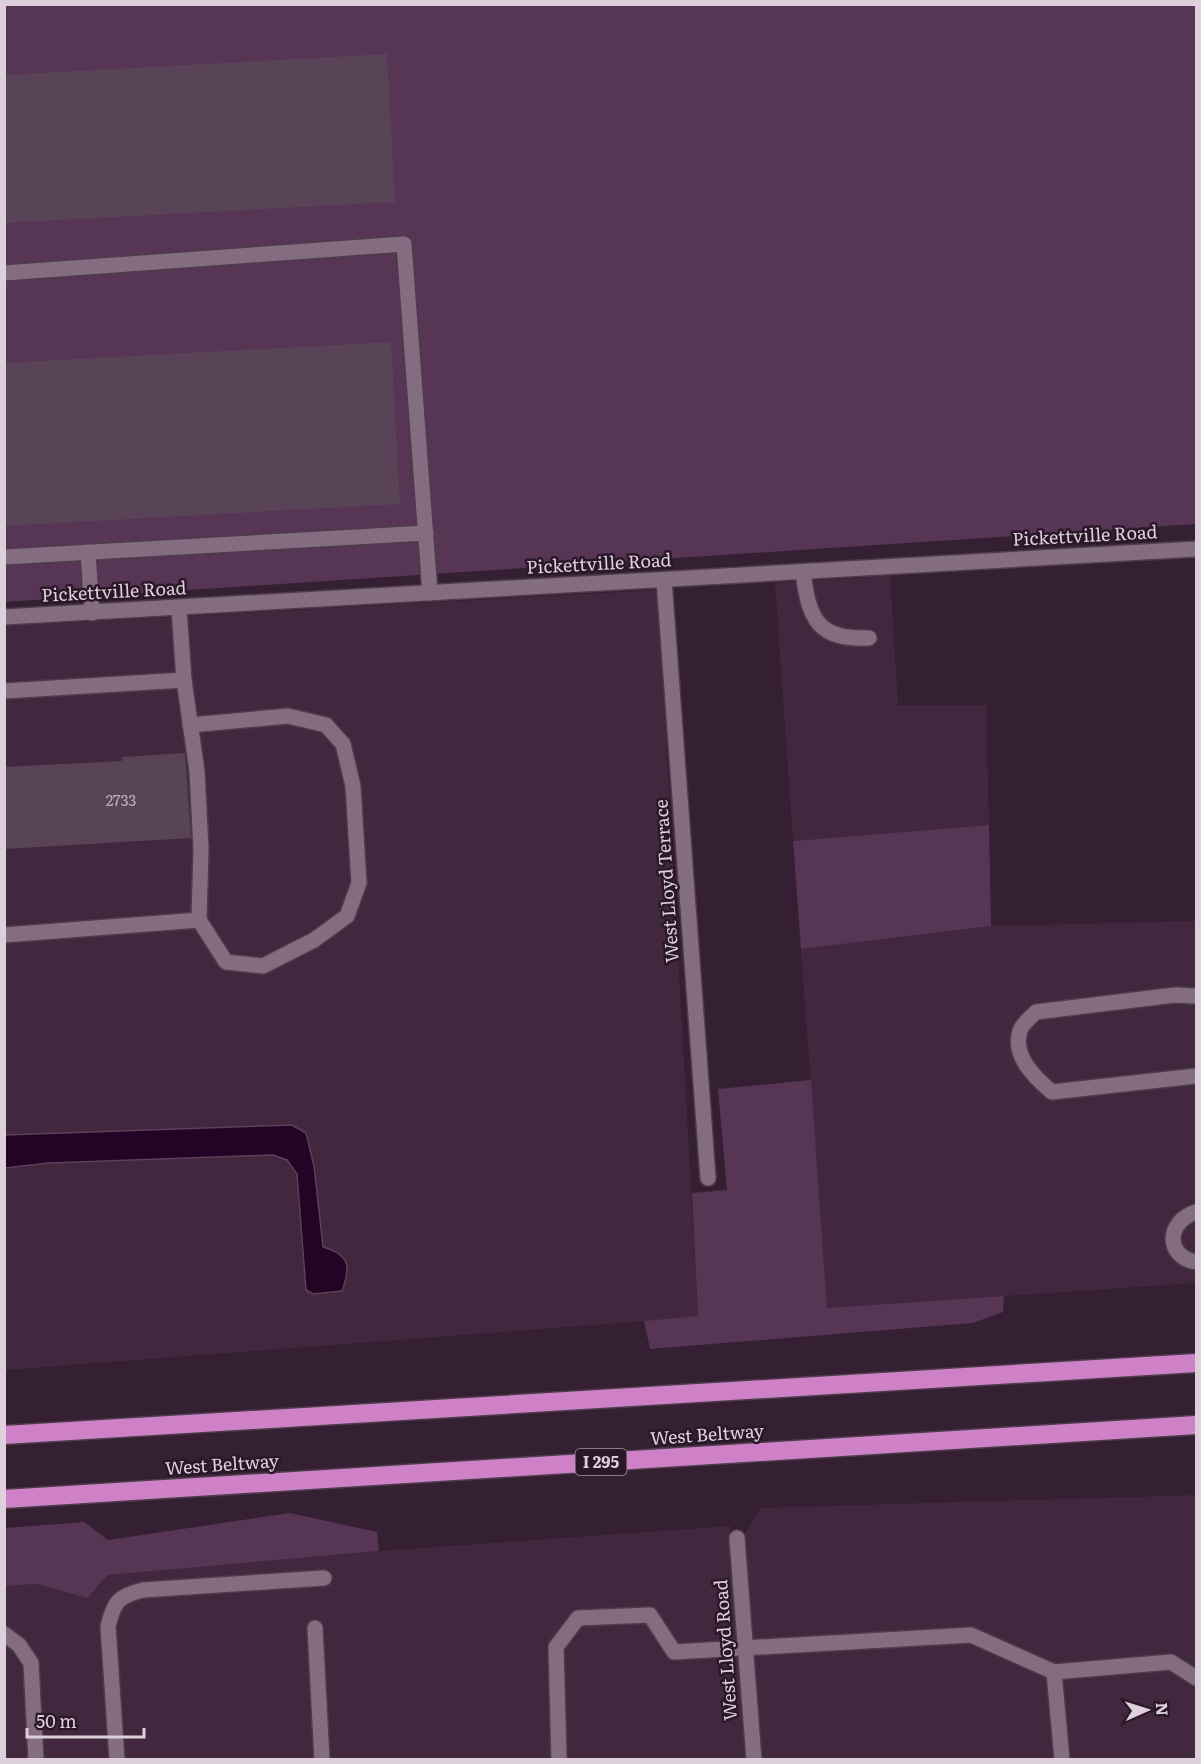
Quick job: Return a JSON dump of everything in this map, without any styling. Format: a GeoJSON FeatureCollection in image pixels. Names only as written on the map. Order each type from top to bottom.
{"type":"FeatureCollection","features":[{"type":"Feature","properties":{"kind":"highway"},"geometry":{"type":"LineString","coordinates":[[4,1435],[1197,1363]]}},
{"type":"Feature","properties":{"kind":"highway","name":"West Beltway"},"geometry":{"type":"LineString","coordinates":[[4,1499],[1197,1425]]}},
{"type":"Feature","properties":{"kind":"street"},"geometry":{"type":"LineString","coordinates":[[4,273],[404,244],[430,594]]}},
{"type":"Feature","properties":{"kind":"street"},"geometry":{"type":"LineString","coordinates":[[4,557],[426,533]]}},
{"type":"Feature","properties":{"kind":"street","name":"Pickettville Road"},"geometry":{"type":"LineString","coordinates":[[4,617],[1197,549]]}},
{"type":"Feature","properties":{"kind":"street"},"geometry":{"type":"LineString","coordinates":[[88,552],[92,613]]}},
{"type":"Feature","properties":{"kind":"street"},"geometry":{"type":"LineString","coordinates":[[803,572],[806,599],[819,624],[830,634],[840,638],[869,638]]}},
{"type":"Feature","properties":{"kind":"street","name":"West Lloyd Terrace"},"geometry":{"type":"LineString","coordinates":[[664,580],[708,1178]]}},
{"type":"Feature","properties":{"kind":"street"},"geometry":{"type":"LineString","coordinates":[[179,608],[184,680],[190,725],[197,771],[200,815],[199,920],[226,962],[263,966],[314,940],[347,916],[359,883],[353,786],[343,744],[326,725],[288,716],[190,725]]}},
{"type":"Feature","properties":{"kind":"street"},"geometry":{"type":"LineString","coordinates":[[4,691],[184,680]]}},
{"type":"Feature","properties":{"kind":"street"},"geometry":{"type":"LineString","coordinates":[[4,935],[199,920]]}},
{"type":"Feature","properties":{"kind":"street"},"geometry":{"type":"LineString","coordinates":[[1197,996],[1175,995],[1036,1012],[1020,1030],[1019,1051],[1034,1077],[1052,1092],[1197,1076]]}},
{"type":"Feature","properties":{"kind":"street"},"geometry":{"type":"LineString","coordinates":[[1197,1212],[1177,1223],[1172,1237],[1176,1251],[1186,1260],[1197,1262]]}},
{"type":"Feature","properties":{"kind":"street","name":"West Lloyd Road"},"geometry":{"type":"LineString","coordinates":[[737,1538],[754,1760]]}},
{"type":"Feature","properties":{"kind":"street"},"geometry":{"type":"LineString","coordinates":[[117,1760],[108,1626],[113,1606],[126,1594],[143,1590],[324,1578]]}},
{"type":"Feature","properties":{"kind":"street"},"geometry":{"type":"LineString","coordinates":[[559,1760],[556,1647],[578,1618],[650,1615],[674,1652],[971,1635],[1054,1672],[1171,1662],[1197,1678]]}},
{"type":"Feature","properties":{"kind":"street"},"geometry":{"type":"LineString","coordinates":[[315,1628],[322,1760]]}},
{"type":"Feature","properties":{"kind":"street"},"geometry":{"type":"LineString","coordinates":[[4,1634],[19,1645],[31,1663],[36,1760]]}},
{"type":"Feature","properties":{"kind":"street"},"geometry":{"type":"LineString","coordinates":[[1054,1672],[1062,1760]]}},
{"type":"Feature","properties":{"kind":"shaded area"},"geometry":{"type":"Polygon","coordinates":[[[5,5],[1196,5],[1196,524],[5,602],[5,5]]]}},
{"type":"Feature","properties":{"kind":"shaded area"},"geometry":{"type":"Polygon","coordinates":[[[890,576],[898,705],[986,705],[989,825],[793,841],[775,583],[890,576]]]}},
{"type":"Feature","properties":{"kind":"shaded area"},"geometry":{"type":"Polygon","coordinates":[[[658,590],[698,1317],[5,1370],[5,626],[658,590]]]}},
{"type":"Feature","properties":{"kind":"shaded area"},"geometry":{"type":"Polygon","coordinates":[[[989,825],[991,926],[801,949],[793,841],[989,825]]]}},
{"type":"Feature","properties":{"kind":"shaded area"},"geometry":{"type":"Polygon","coordinates":[[[1196,921],[1196,1283],[827,1308],[801,949],[991,926],[1196,921]]]}},
{"type":"Feature","properties":{"kind":"shaded area"},"geometry":{"type":"Polygon","coordinates":[[[811,1080],[827,1308],[1004,1296],[1003,1312],[973,1323],[650,1349],[644,1321],[698,1316],[692,1193],[727,1190],[718,1089],[811,1080]]]}},
{"type":"Feature","properties":{"kind":"shaded area"},"geometry":{"type":"Polygon","coordinates":[[[292,1125],[306,1133],[314,1166],[323,1247],[339,1254],[346,1263],[347,1275],[342,1291],[313,1294],[306,1290],[297,1174],[287,1160],[273,1155],[49,1163],[5,1168],[5,1135],[292,1125]]]}},
{"type":"Feature","properties":{"kind":"shaded area"},"geometry":{"type":"Polygon","coordinates":[[[1196,1495],[1196,1759],[762,1759],[743,1536],[761,1508],[1196,1495]]]}},
{"type":"Feature","properties":{"kind":"shaded area"},"geometry":{"type":"Polygon","coordinates":[[[290,1513],[377,1532],[379,1551],[108,1575],[87,1598],[37,1584],[5,1586],[5,1528],[84,1522],[108,1540],[290,1513]]]}},
{"type":"Feature","properties":{"kind":"shaded area"},"geometry":{"type":"Polygon","coordinates":[[[730,1526],[745,1759],[5,1760],[5,1586],[37,1584],[87,1598],[108,1575],[379,1551],[730,1526]]]}},
{"type":"Feature","properties":{"kind":"building"},"geometry":{"type":"Polygon","coordinates":[[[387,54],[395,202],[4,223],[4,75],[387,54]]]}},
{"type":"Feature","properties":{"kind":"building"},"geometry":{"type":"Polygon","coordinates":[[[391,342],[400,504],[4,526],[4,363],[391,342]]]}},
{"type":"Feature","properties":{"kind":"building"},"geometry":{"type":"Polygon","coordinates":[[[185,753],[191,838],[4,849],[4,767],[122,761],[122,757],[185,753]]]}}]}
